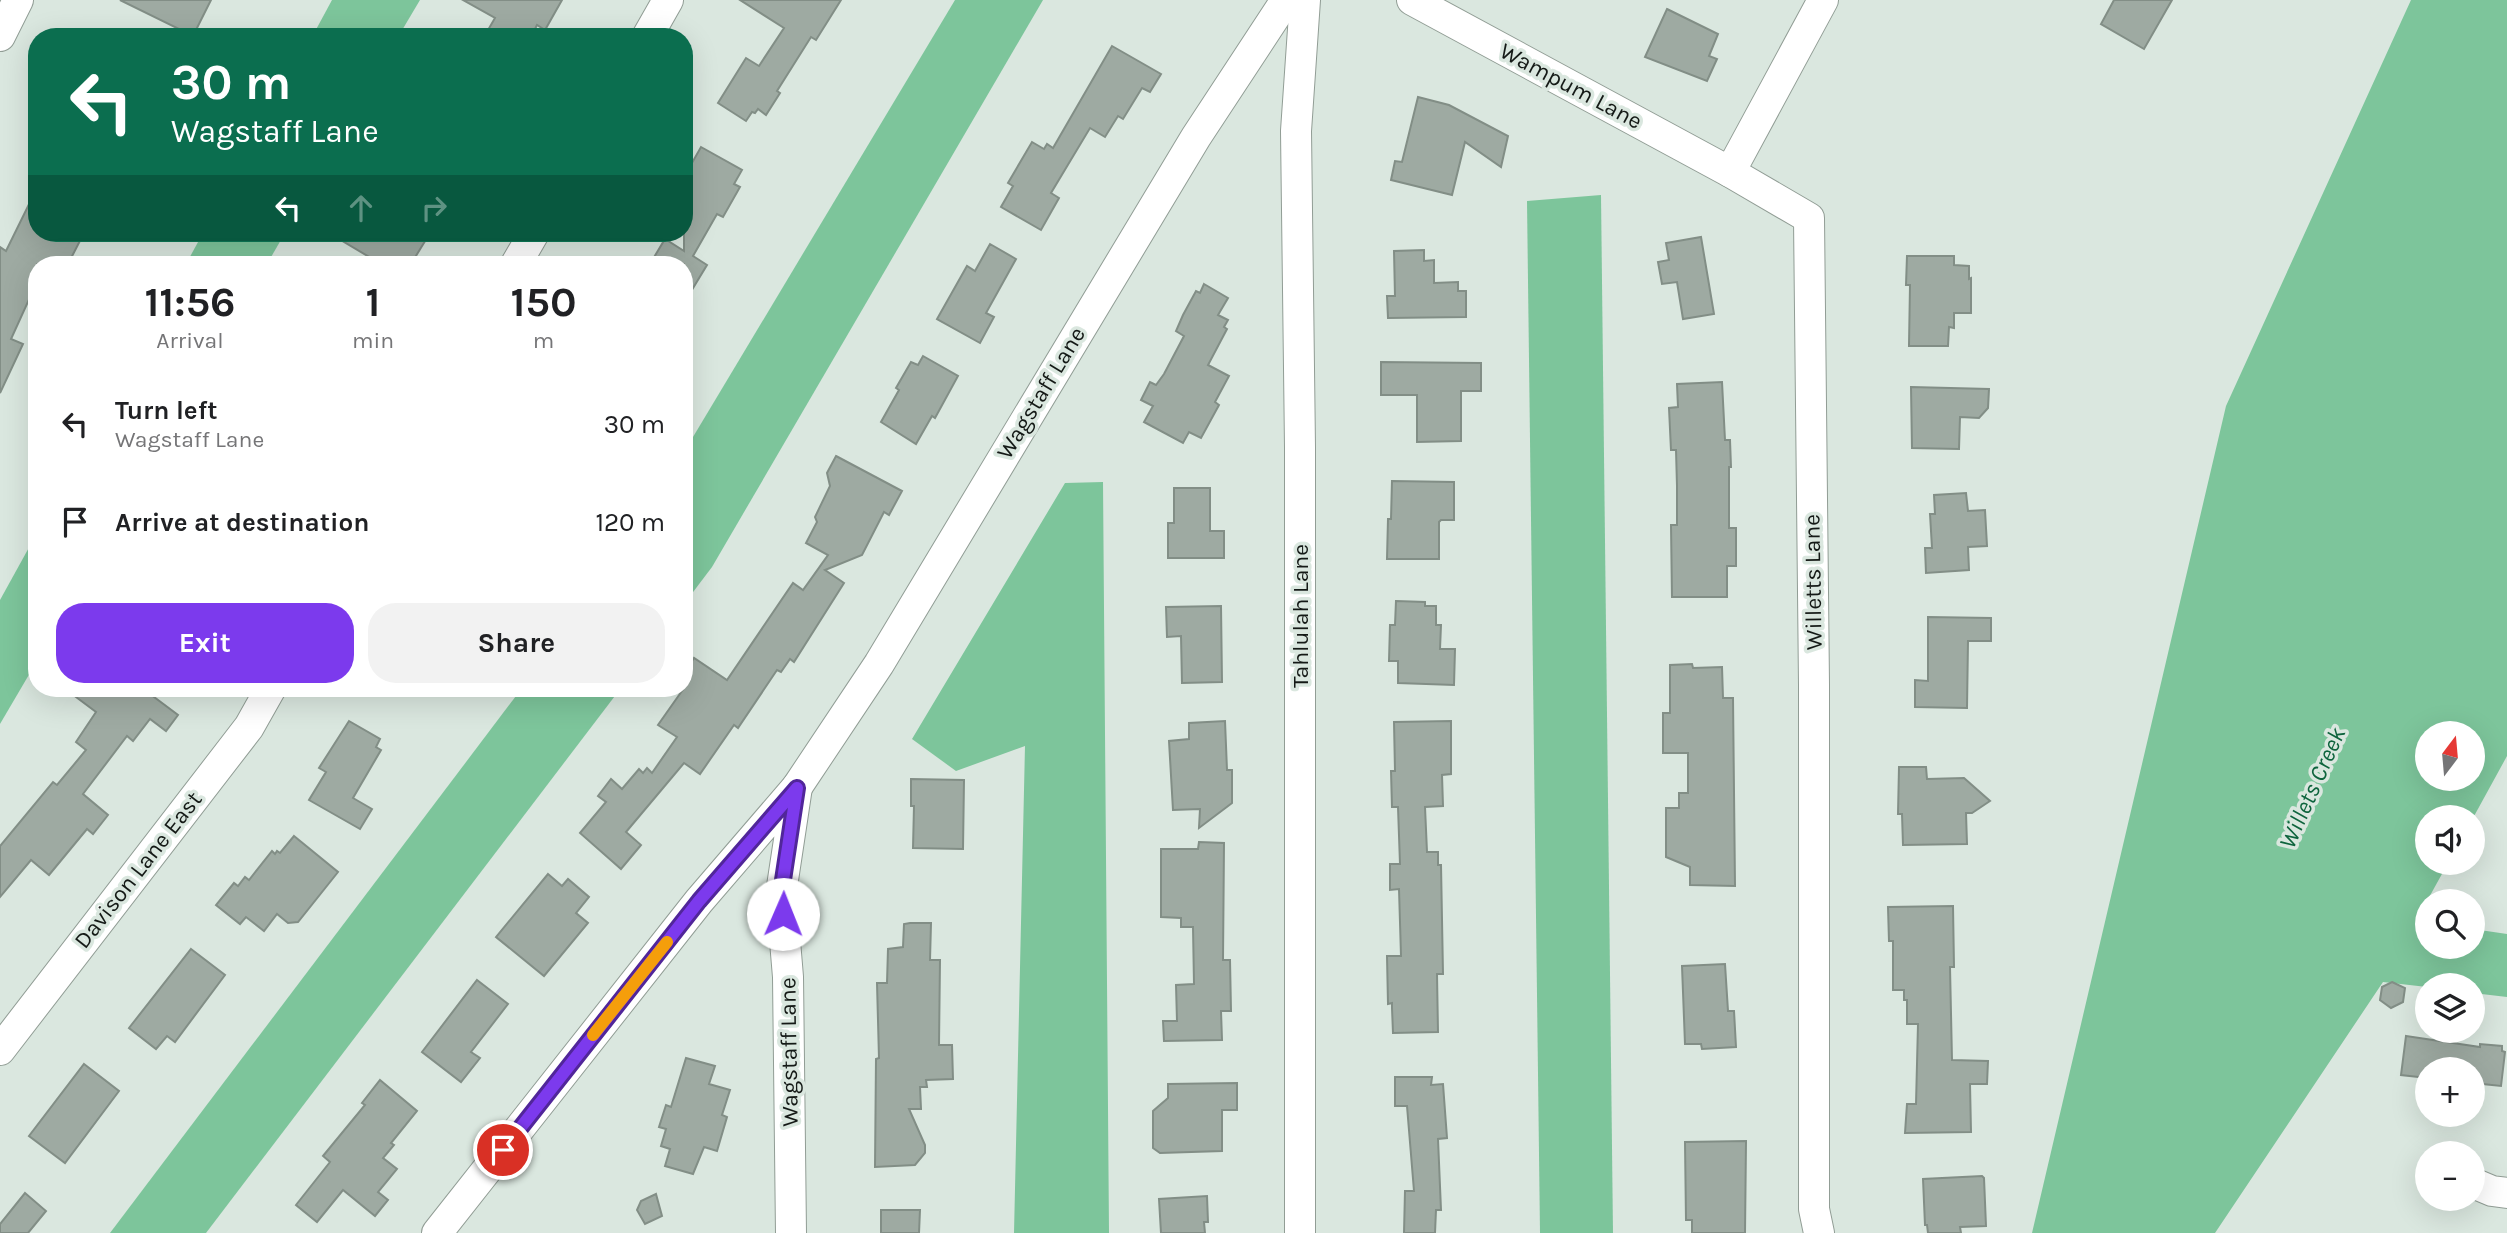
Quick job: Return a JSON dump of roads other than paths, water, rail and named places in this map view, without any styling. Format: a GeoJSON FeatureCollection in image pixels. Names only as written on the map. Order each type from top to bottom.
{"type":"FeatureCollection","features":[{"type":"Feature","properties":{"kind":"street"},"geometry":{"type":"LineString","coordinates":[[0,36],[18,0]]}},
{"type":"Feature","properties":{"kind":"street"},"geometry":{"type":"LineString","coordinates":[[652,28],[668,0]]}},
{"type":"Feature","properties":{"kind":"street","name":"Wagstaff Lane"},"geometry":{"type":"LineString","coordinates":[[437,1233],[699,901],[797,788],[879,664],[1196,137],[1286,0]]}},
{"type":"Feature","properties":{"kind":"street","name":"Tahlulah Lane"},"geometry":{"type":"LineString","coordinates":[[1300,1233],[1300,447],[1296,131],[1305,0]]}},
{"type":"Feature","properties":{"kind":"street"},"geometry":{"type":"LineString","coordinates":[[1730,172],[1823,0]]}},
{"type":"Feature","properties":{"kind":"street","name":"Wampum Lane"},"geometry":{"type":"LineString","coordinates":[[1417,1],[1730,172]]}},
{"type":"Feature","properties":{"kind":"street","name":"Willetts Lane"},"geometry":{"type":"LineString","coordinates":[[1730,172],[1809,218],[1814,685],[1814,1209],[1819,1233]]}},
{"type":"Feature","properties":{"kind":"street","name":"Davison Lane East"},"geometry":{"type":"LineString","coordinates":[[0,1050],[249,727],[266,697]]}},
{"type":"Feature","properties":{"kind":"street","name":"Wagstaff Lane"},"geometry":{"type":"LineString","coordinates":[[791,1233],[788,978],[781,893],[797,788]]}},
{"type":"Feature","properties":{"kind":"street"},"geometry":{"type":"LineString","coordinates":[[2485,1188],[2507,1193]]}},
{"type":"Feature","properties":{"kind":"water"},"geometry":{"type":"Polygon","coordinates":[[[332,0],[420,0],[403,28],[317,28],[332,0]]]}},
{"type":"Feature","properties":{"kind":"water"},"geometry":{"type":"Polygon","coordinates":[[[955,0],[1043,0],[712,567],[693,592],[693,437],[955,0]]]}},
{"type":"Feature","properties":{"kind":"water","name":"Willets Creek"},"geometry":{"type":"Polygon","coordinates":[[[2411,0],[2507,0],[2507,756],[2480,805],[2415,805],[2415,875],[2441,875],[2434,889],[2415,889],[2415,959],[2485,959],[2485,931],[2507,934],[2507,997],[2485,994],[2485,973],[2415,973],[2415,986],[2383,982],[2215,1233],[2032,1233],[2226,406],[2411,0]]]}},
{"type":"Feature","properties":{"kind":"water"},"geometry":{"type":"Polygon","coordinates":[[[1601,195],[1613,1233],[1540,1233],[1527,201],[1601,195]]]}},
{"type":"Feature","properties":{"kind":"water"},"geometry":{"type":"Polygon","coordinates":[[[198,242],[280,242],[272,256],[190,256],[198,242]]]}},
{"type":"Feature","properties":{"kind":"water"},"geometry":{"type":"Polygon","coordinates":[[[1103,482],[1109,1233],[1014,1233],[1025,746],[956,771],[912,739],[1065,483],[1103,482]]]}},
{"type":"Feature","properties":{"kind":"water"},"geometry":{"type":"Polygon","coordinates":[[[28,549],[28,676],[0,724],[0,600],[28,549]]]}},
{"type":"Feature","properties":{"kind":"water"},"geometry":{"type":"Polygon","coordinates":[[[515,697],[614,697],[206,1233],[110,1233],[515,697]]]}}]}
